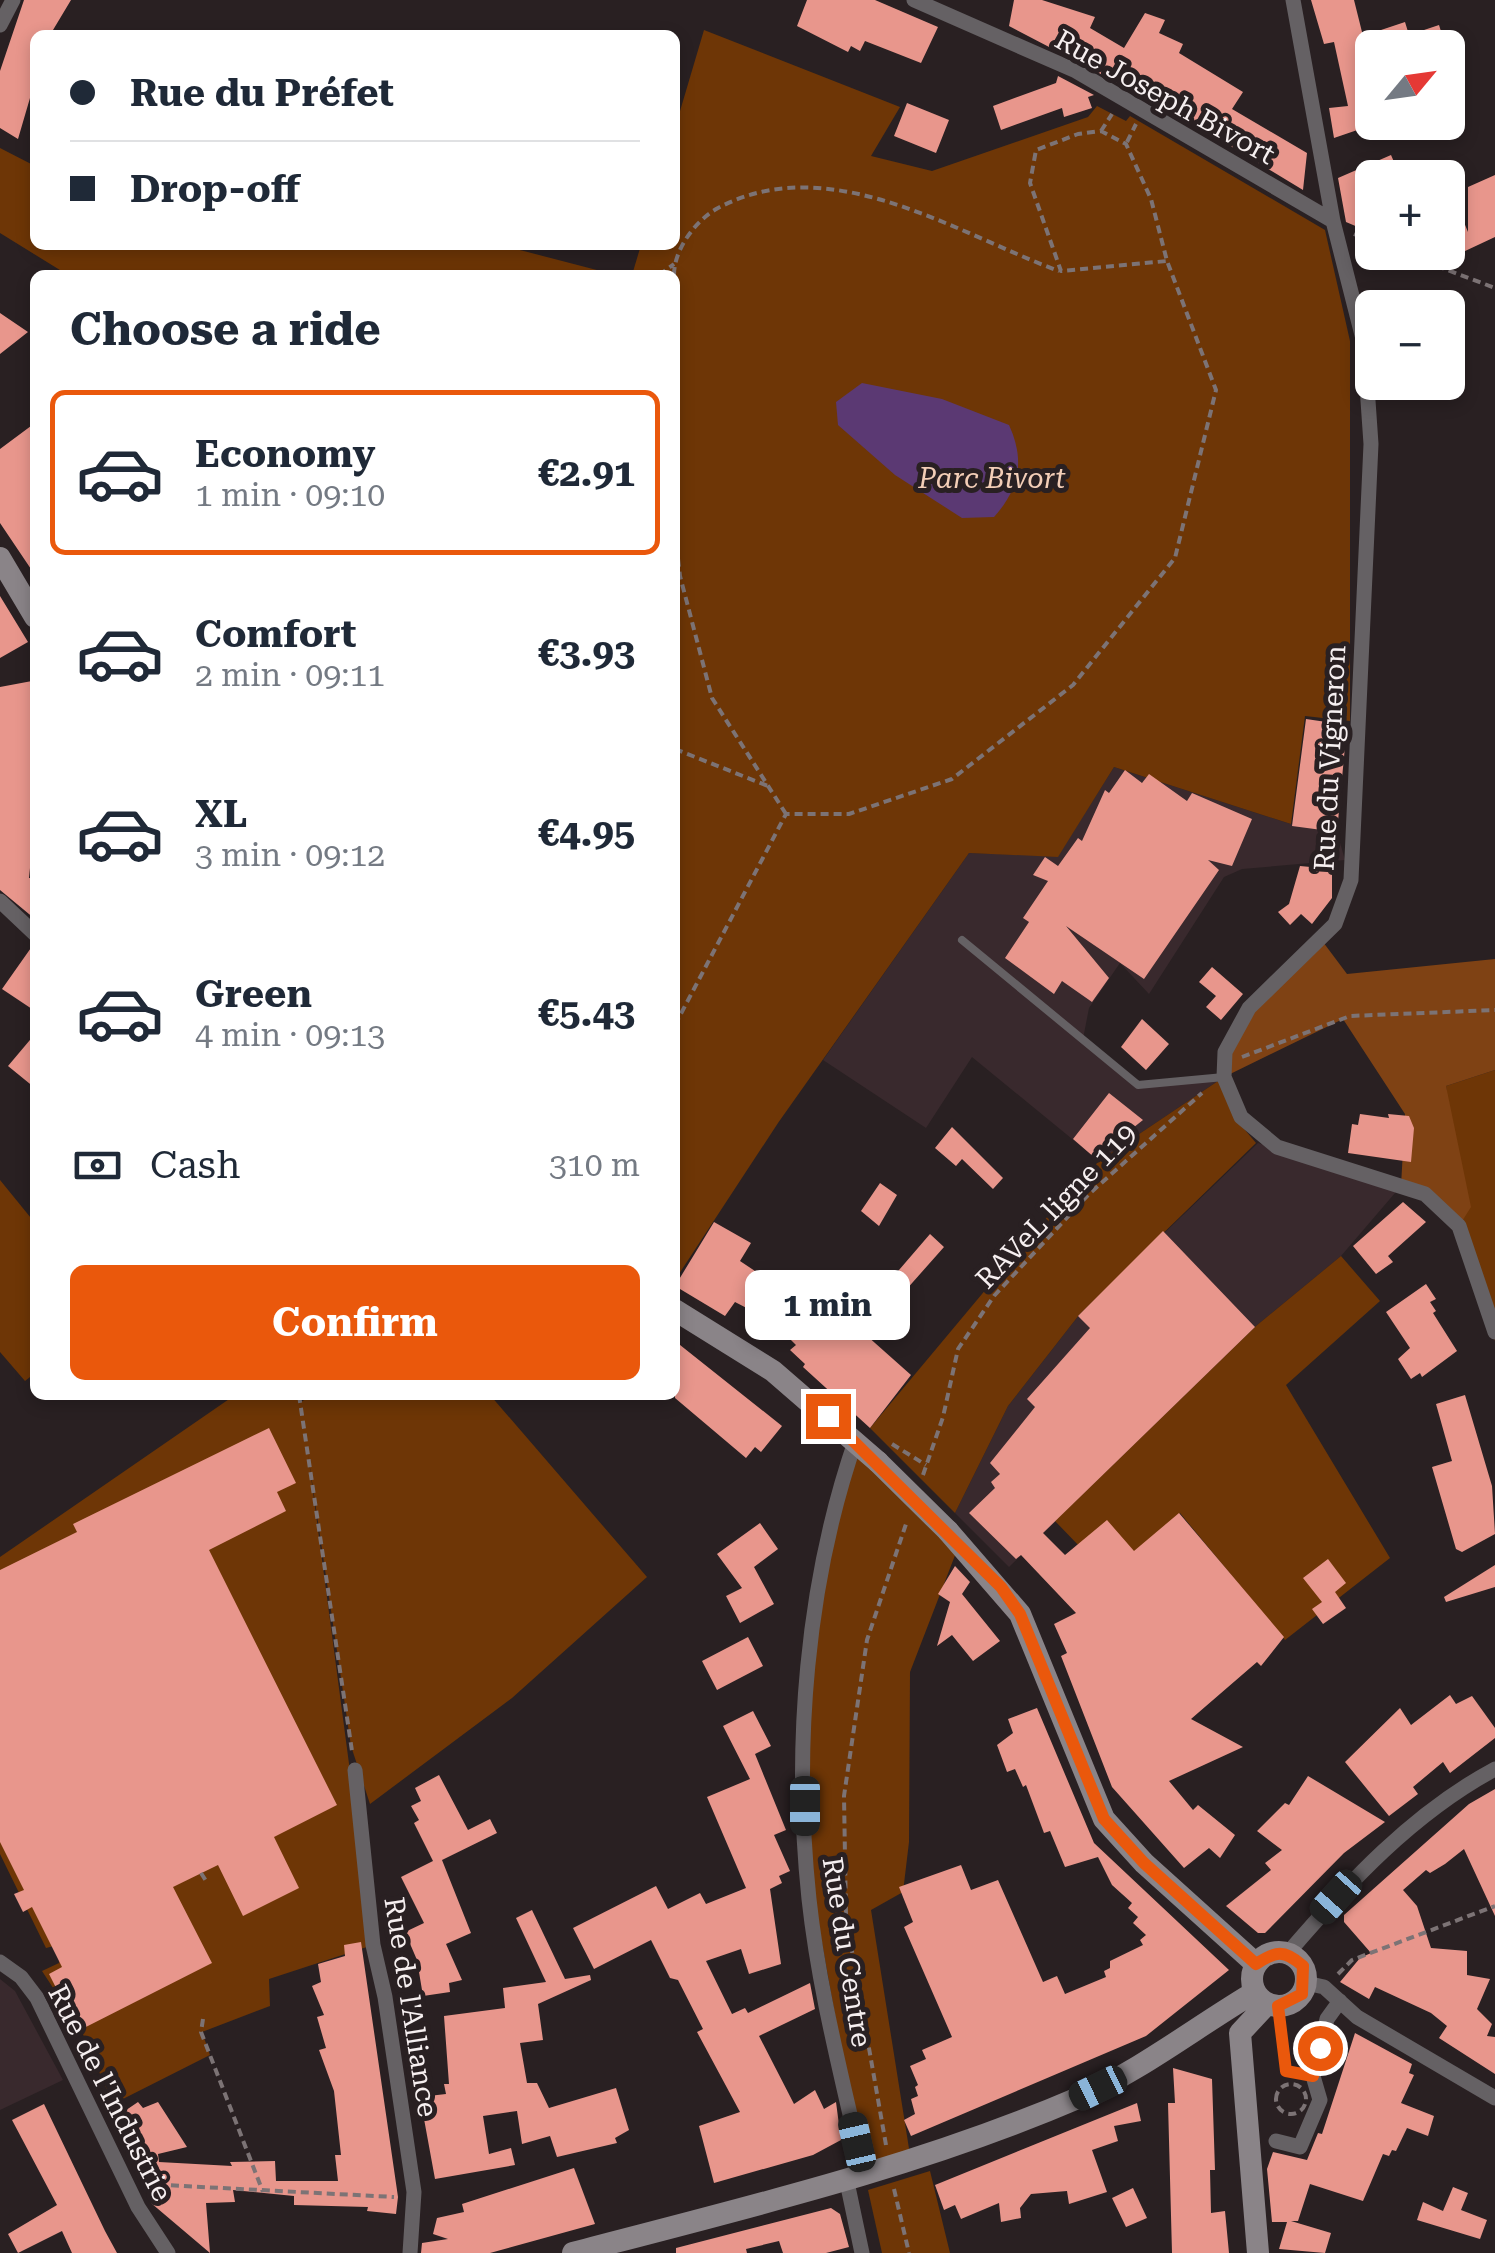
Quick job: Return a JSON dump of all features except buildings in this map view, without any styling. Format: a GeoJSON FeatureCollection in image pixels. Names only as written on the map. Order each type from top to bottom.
{"type":"FeatureCollection","features":[{"type":"Feature","properties":{"kind":"street"},"geometry":{"type":"LineString","coordinates":[[0,24],[12,0]]}},
{"type":"Feature","properties":{"kind":"street","name":"Rue Joseph Bivort"},"geometry":{"type":"LineString","coordinates":[[914,0],[1076,71],[1333,221]]}},
{"type":"Feature","properties":{"kind":"street","name":"Rue du Vigneron"},"geometry":{"type":"LineString","coordinates":[[1224,1077],[1226,1052],[1249,1008],[1335,924],[1350,880],[1371,444],[1364,343],[1333,221],[1293,0]]}},
{"type":"Feature","properties":{"kind":"street"},"geometry":{"type":"LineString","coordinates":[[0,558],[30,609]]}},
{"type":"Feature","properties":{"kind":"street"},"geometry":{"type":"LineString","coordinates":[[0,901],[30,929]]}},
{"type":"Feature","properties":{"kind":"street"},"geometry":{"type":"LineString","coordinates":[[1224,1077],[1241,1117],[1277,1147],[1425,1194],[1437,1204],[1459,1226],[1495,1332]]}},
{"type":"Feature","properties":{"kind":"street"},"geometry":{"type":"LineString","coordinates":[[680,1313],[773,1371],[856,1439],[948,1532],[1020,1614],[1104,1819],[1144,1863],[1256,1964]]}},
{"type":"Feature","properties":{"kind":"street","name":"Rue du Centre"},"geometry":{"type":"LineString","coordinates":[[856,1439],[813,1615],[805,1731],[805,1844],[815,1938],[856,2179],[862,2253]]}},
{"type":"Feature","properties":{"kind":"street"},"geometry":{"type":"LineString","coordinates":[[1288,1953],[1361,1869],[1463,1786],[1495,1769]]}},
{"type":"Feature","properties":{"kind":"street","name":"Rue de l'Alliance"},"geometry":{"type":"LineString","coordinates":[[355,1770],[373,1945],[386,1997],[414,2198],[410,2253]]}},
{"type":"Feature","properties":{"kind":"street"},"geometry":{"type":"LineString","coordinates":[[1266,2001],[1251,1978],[1256,1964],[1275,1952],[1288,1953],[1303,1966],[1315,1985],[1357,2017],[1495,2098]]}},
{"type":"Feature","properties":{"kind":"street","name":"Rue de l'Industrie"},"geometry":{"type":"LineString","coordinates":[[0,1962],[21,1977],[37,1998],[126,2183],[168,2253]]}},
{"type":"Feature","properties":{"kind":"street"},"geometry":{"type":"LineString","coordinates":[[574,2253],[890,2168],[1092,2091],[1266,2001],[1292,2003],[1315,1985]]}},
{"type":"Feature","properties":{"kind":"street"},"geometry":{"type":"LineString","coordinates":[[1258,2253],[1240,2033],[1266,2001]]}},
{"type":"Feature","properties":{"kind":"street"},"geometry":{"type":"LineString","coordinates":[[1276,2141],[1300,2147],[1320,2100],[1313,2076],[1327,2019],[1340,2002]]}},
{"type":"Feature","properties":{"kind":"lane"},"geometry":{"type":"LineString","coordinates":[[962,940],[1138,1085],[1224,1077]]}},
{"type":"Feature","properties":{"kind":"lane"},"geometry":{"type":"LineString","coordinates":[[1266,2001],[1286,2071],[1313,2076]]}},
{"type":"Feature","properties":{"kind":"path"},"geometry":{"type":"LineString","coordinates":[[1101,131],[1122,99]]}},
{"type":"Feature","properties":{"kind":"path"},"geometry":{"type":"LineString","coordinates":[[786,814],[849,814],[952,780],[1073,686],[1176,558],[1216,390],[1167,262],[1151,199],[1126,144],[1101,131],[1078,134],[1036,150],[1030,184],[1061,272]]}},
{"type":"Feature","properties":{"kind":"path"},"geometry":{"type":"LineString","coordinates":[[665,270],[674,264],[700,218],[750,192],[797,185],[914,208],[1061,272],[1167,262]]}},
{"type":"Feature","properties":{"kind":"path"},"geometry":{"type":"LineString","coordinates":[[674,264],[674,270]]}},
{"type":"Feature","properties":{"kind":"path"},"geometry":{"type":"LineString","coordinates":[[1448,270],[1495,288]]}},
{"type":"Feature","properties":{"kind":"path"},"geometry":{"type":"LineString","coordinates":[[680,576],[712,698],[786,814]]}},
{"type":"Feature","properties":{"kind":"path"},"geometry":{"type":"LineString","coordinates":[[680,751],[768,786]]}},
{"type":"Feature","properties":{"kind":"path"},"geometry":{"type":"LineString","coordinates":[[680,1015],[786,814]]}},
{"type":"Feature","properties":{"kind":"path","name":"RAVeL ligne 119"},"geometry":{"type":"LineString","coordinates":[[920,1483],[943,1416],[958,1349],[994,1296],[1088,1195],[1241,1058],[1350,1016],[1495,1010]]}},
{"type":"Feature","properties":{"kind":"path"},"geometry":{"type":"LineString","coordinates":[[300,1400],[355,1770]]}},
{"type":"Feature","properties":{"kind":"path"},"geometry":{"type":"LineString","coordinates":[[909,1518],[868,1640],[844,1796],[846,1918],[909,2253]]}},
{"type":"Feature","properties":{"kind":"path"},"geometry":{"type":"LineString","coordinates":[[201,1872],[208,1884]]}},
{"type":"Feature","properties":{"kind":"path"},"geometry":{"type":"LineString","coordinates":[[1315,1985],[1352,1960],[1495,1906]]}},
{"type":"Feature","properties":{"kind":"path"},"geometry":{"type":"LineString","coordinates":[[203,2019],[201,2032],[264,2193]]}},
{"type":"Feature","properties":{"kind":"path"},"geometry":{"type":"LineString","coordinates":[[1286,2084],[1299,2086],[1305,2094],[1298,2112],[1288,2113],[1278,2105],[1278,2090],[1286,2084]]}},
{"type":"Feature","properties":{"kind":"path"},"geometry":{"type":"LineString","coordinates":[[1264,2116],[1278,2105]]}},
{"type":"Feature","properties":{"kind":"path"},"geometry":{"type":"LineString","coordinates":[[126,2183],[414,2198]]}},
{"type":"Feature","properties":{"kind":"shaded area"},"geometry":{"type":"Polygon","coordinates":[[[862,383],[942,399],[1009,425],[1017,450],[1017,473],[1010,495],[994,517],[962,518],[895,475],[838,425],[836,402],[862,383]]]}},
{"type":"Feature","properties":{"kind":"shaded area"},"geometry":{"type":"Polygon","coordinates":[[[1114,767],[1291,824],[1337,832],[1345,860],[1242,869],[1224,877],[1149,994],[1120,963],[1089,1008],[1083,1039],[1138,1085],[1224,1077],[1099,1161],[972,1057],[926,1128],[823,1060],[969,853],[1058,856],[1114,767]]]}},
{"type":"Feature","properties":{"kind":"shaded area"},"geometry":{"type":"Polygon","coordinates":[[[1320,938],[1347,974],[1495,959],[1495,1070],[1446,1086],[1471,1207],[1459,1226],[1401,1186],[1405,1114],[1343,1019],[1224,1077],[1242,1021],[1320,938]]]}},
{"type":"Feature","properties":{"kind":"shaded area"},"geometry":{"type":"Polygon","coordinates":[[[1258,1143],[1401,1186],[1341,1256],[1256,1326],[1009,1567],[955,1513],[1008,1406],[1079,1315],[1258,1143]]]}},
{"type":"Feature","properties":{"kind":"shaded area"},"geometry":{"type":"Polygon","coordinates":[[[0,1979],[15,1991],[63,2080],[0,2110],[0,1979]]]}},
{"type":"Feature","properties":{"kind":"green space","name":"Parc Bivort"},"geometry":{"type":"Polygon","coordinates":[[[704,30],[900,107],[871,156],[932,171],[1088,117],[1097,106],[1126,121],[1130,116],[1325,230],[1350,341],[1350,721],[1305,716],[1291,824],[1114,767],[1058,857],[969,853],[778,1123],[680,1272],[680,270],[634,270],[640,250],[680,250],[680,111],[704,30]]]}},
{"type":"Feature","properties":{"kind":"green space"},"geometry":{"type":"Polygon","coordinates":[[[0,148],[30,163],[30,250],[520,250],[597,270],[60,270],[0,233],[0,148]]]}},
{"type":"Feature","properties":{"kind":"green space"},"geometry":{"type":"Polygon","coordinates":[[[1495,1070],[1495,1341],[1459,1226],[1446,1086],[1495,1070]]]}},
{"type":"Feature","properties":{"kind":"green space"},"geometry":{"type":"Polygon","coordinates":[[[1224,1077],[1235,1118],[1256,1143],[1079,1315],[1008,1406],[955,1513],[870,1428],[1038,1227],[1099,1161],[1224,1077]]]}},
{"type":"Feature","properties":{"kind":"green space"},"geometry":{"type":"Polygon","coordinates":[[[0,1180],[30,1217],[30,1377],[25,1381],[0,1352],[0,1180]]]}},
{"type":"Feature","properties":{"kind":"green space"},"geometry":{"type":"Polygon","coordinates":[[[1341,1256],[1380,1301],[1286,1385],[1390,1558],[1285,1640],[1180,1513],[1108,1576],[1055,1521],[1256,1326],[1341,1256]]]}},
{"type":"Feature","properties":{"kind":"green space"},"geometry":{"type":"Polygon","coordinates":[[[228,1400],[494,1400],[647,1577],[512,1698],[370,1804],[351,1746],[308,1454],[373,1945],[269,1979],[270,2006],[202,2032],[210,2055],[113,2104],[82,2032],[42,1971],[59,1963],[58,1945],[46,1948],[0,1854],[0,1557],[228,1400]]]}},
{"type":"Feature","properties":{"kind":"green space"},"geometry":{"type":"Polygon","coordinates":[[[856,1439],[959,1545],[910,1672],[909,1842],[903,1892],[871,1910],[911,2161],[864,2176],[806,1854],[808,1699],[829,1543],[856,1439]]]}},
{"type":"Feature","properties":{"kind":"green space"},"geometry":{"type":"Polygon","coordinates":[[[930,2171],[950,2253],[882,2253],[868,2190],[930,2171]]]}},
{"type":"Feature","properties":{"kind":"route"},"geometry":{"type":"LineString","coordinates":[[828,1416],[948,1532],[1001,1587],[1020,1614],[1104,1819],[1144,1863],[1256,1964],[1275,1952],[1288,1953],[1303,1966],[1306,1983],[1302,1994],[1292,2003],[1278,2006],[1278,2034],[1286,2071],[1313,2076],[1320,2048]]}}]}
